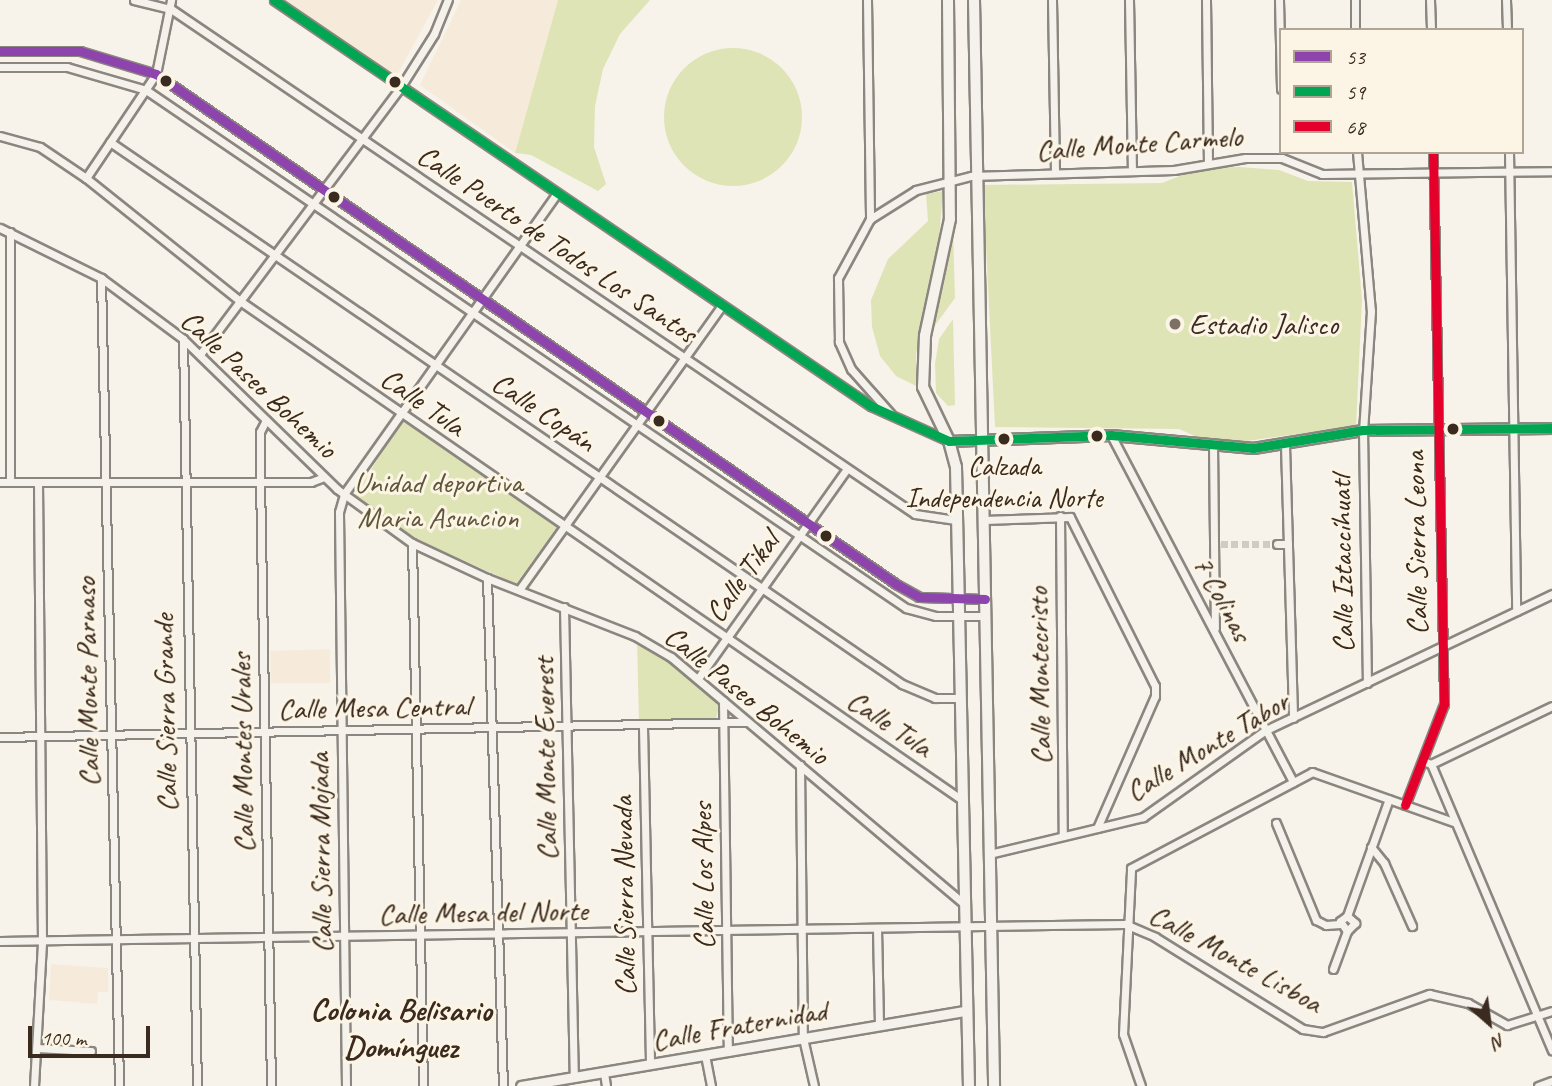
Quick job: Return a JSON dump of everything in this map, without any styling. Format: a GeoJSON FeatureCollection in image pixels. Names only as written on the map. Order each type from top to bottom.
{"type":"FeatureCollection","features":[{"type":"Feature","properties":{"kind":"main road"},"geometry":{"type":"LineString","coordinates":[[948,0],[950,219],[925,337],[923,377],[928,404],[949,441],[956,467],[969,1086]]}},
{"type":"Feature","properties":{"kind":"main road"},"geometry":{"type":"LineString","coordinates":[[974,0],[994,1086]]}},
{"type":"Feature","properties":{"kind":"street","name":"Calle Puerto de Todos Los Santos"},"geometry":{"type":"LineString","coordinates":[[134,0],[171,9],[915,514],[956,520]]}},
{"type":"Feature","properties":{"kind":"street"},"geometry":{"type":"LineString","coordinates":[[86,178],[156,74],[171,0]]}},
{"type":"Feature","properties":{"kind":"street"},"geometry":{"type":"LineString","coordinates":[[274,0],[720,308],[871,407],[949,441],[1111,435],[1243,448],[1285,445],[1363,430],[1552,428]]}},
{"type":"Feature","properties":{"kind":"street"},"geometry":{"type":"LineString","coordinates":[[201,353],[400,88],[434,34],[448,0]]}},
{"type":"Feature","properties":{"kind":"street"},"geometry":{"type":"LineString","coordinates":[[867,0],[870,219],[838,278],[839,342],[851,369],[891,414]]}},
{"type":"Feature","properties":{"kind":"street"},"geometry":{"type":"LineString","coordinates":[[1052,0],[1055,173]]}},
{"type":"Feature","properties":{"kind":"street"},"geometry":{"type":"LineString","coordinates":[[1129,0],[1132,171]]}},
{"type":"Feature","properties":{"kind":"street"},"geometry":{"type":"LineString","coordinates":[[1206,0],[1208,161]]}},
{"type":"Feature","properties":{"kind":"street"},"geometry":{"type":"LineString","coordinates":[[1279,0],[1280,28]]}},
{"type":"Feature","properties":{"kind":"street"},"geometry":{"type":"LineString","coordinates":[[1355,0],[1355,28]]}},
{"type":"Feature","properties":{"kind":"street"},"geometry":{"type":"LineString","coordinates":[[1430,0],[1431,28]]}},
{"type":"Feature","properties":{"kind":"street"},"geometry":{"type":"LineString","coordinates":[[1506,0],[1507,28]]}},
{"type":"Feature","properties":{"kind":"street"},"geometry":{"type":"LineString","coordinates":[[0,51],[80,51],[156,74],[323,192],[919,597],[985,599]]}},
{"type":"Feature","properties":{"kind":"street"},"geometry":{"type":"LineString","coordinates":[[0,67],[67,67],[146,90],[906,608],[919,614],[958,617],[986,615]]}},
{"type":"Feature","properties":{"kind":"street","name":"Calle Tula"},"geometry":{"type":"LineString","coordinates":[[0,136],[40,147],[86,178],[240,301],[401,415],[962,800]]}},
{"type":"Feature","properties":{"kind":"street","name":"Calle Copán"},"geometry":{"type":"LineString","coordinates":[[110,142],[902,684],[935,698],[961,698]]}},
{"type":"Feature","properties":{"kind":"street","name":"Calle Iztaccíhuatl"},"geometry":{"type":"LineString","coordinates":[[1357,154],[1371,311],[1363,430],[1367,683]]}},
{"type":"Feature","properties":{"kind":"street","name":"Calle Sierra Leona"},"geometry":{"type":"LineString","coordinates":[[1405,805],[1427,763],[1444,704],[1433,154]]}},
{"type":"Feature","properties":{"kind":"street"},"geometry":{"type":"LineString","coordinates":[[1509,154],[1516,611]]}},
{"type":"Feature","properties":{"kind":"street","name":"Calle Monte Carmelo"},"geometry":{"type":"LineString","coordinates":[[870,219],[916,190],[978,175],[1174,170],[1208,161],[1282,155],[1322,174],[1552,171]]}},
{"type":"Feature","properties":{"kind":"street"},"geometry":{"type":"LineString","coordinates":[[344,494],[556,195]]}},
{"type":"Feature","properties":{"kind":"street","name":"Calle Paseo Bohemio"},"geometry":{"type":"LineString","coordinates":[[0,228],[101,278],[183,339],[201,353],[324,477],[412,543],[487,578],[635,636],[699,677],[723,701],[964,904]]}},
{"type":"Feature","properties":{"kind":"street"},"geometry":{"type":"LineString","coordinates":[[0,239],[12,235],[10,481]]}},
{"type":"Feature","properties":{"kind":"street","name":"Calle Monte Parnaso"},"geometry":{"type":"LineString","coordinates":[[101,278],[119,1086]]}},
{"type":"Feature","properties":{"kind":"street"},"geometry":{"type":"LineString","coordinates":[[519,590],[720,308]]}},
{"type":"Feature","properties":{"kind":"street","name":"Calle Sierra Grande"},"geometry":{"type":"LineString","coordinates":[[183,339],[188,733],[197,1086]]}},
{"type":"Feature","properties":{"kind":"street","name":"Calle Montes Urales"},"geometry":{"type":"LineString","coordinates":[[266,420],[260,432],[260,479],[271,1086]]}},
{"type":"Feature","properties":{"kind":"street","name":"7 Colinas"},"geometry":{"type":"LineString","coordinates":[[1111,435],[1293,782]]}},
{"type":"Feature","properties":{"kind":"street"},"geometry":{"type":"LineString","coordinates":[[1213,444],[1218,544],[1215,632]]}},
{"type":"Feature","properties":{"kind":"street"},"geometry":{"type":"LineString","coordinates":[[1285,445],[1293,718]]}},
{"type":"Feature","properties":{"kind":"street","name":"Calle Tikal"},"geometry":{"type":"LineString","coordinates":[[699,677],[847,469]]}},
{"type":"Feature","properties":{"kind":"street"},"geometry":{"type":"LineString","coordinates":[[0,482],[260,479],[311,482],[324,477]]}},
{"type":"Feature","properties":{"kind":"street"},"geometry":{"type":"LineString","coordinates":[[34,1086],[42,941],[38,482]]}},
{"type":"Feature","properties":{"kind":"street","name":"Calle Sierra Mojada"},"geometry":{"type":"LineString","coordinates":[[344,494],[339,512],[346,1086]]}},
{"type":"Feature","properties":{"kind":"street"},"geometry":{"type":"LineString","coordinates":[[984,520],[1060,516],[1073,521],[1156,691],[1097,828]]}},
{"type":"Feature","properties":{"kind":"street","name":"Calle Montecristo"},"geometry":{"type":"LineString","coordinates":[[1060,516],[1063,836]]}},
{"type":"Feature","properties":{"kind":"street"},"geometry":{"type":"LineString","coordinates":[[412,543],[423,1086]]}},
{"type":"Feature","properties":{"kind":"street"},"geometry":{"type":"LineString","coordinates":[[1278,544],[1288,544]]}},
{"type":"Feature","properties":{"kind":"street"},"geometry":{"type":"LineString","coordinates":[[487,578],[495,935],[503,1086]]}},
{"type":"Feature","properties":{"kind":"street","name":"Calle Monte Tabor"},"geometry":{"type":"LineString","coordinates":[[989,854],[1143,817],[1266,730],[1552,594]]}},
{"type":"Feature","properties":{"kind":"street","name":"Calle Monte Everest"},"geometry":{"type":"LineString","coordinates":[[564,607],[574,1078]]}},
{"type":"Feature","properties":{"kind":"street","name":"Calle Los Alpes"},"geometry":{"type":"LineString","coordinates":[[723,701],[728,1052]]}},
{"type":"Feature","properties":{"kind":"street"},"geometry":{"type":"LineString","coordinates":[[1552,706],[1427,763],[1552,1050]]}},
{"type":"Feature","properties":{"kind":"street","name":"Calle Mesa Central"},"geometry":{"type":"LineString","coordinates":[[0,737],[567,726],[643,727],[748,722]]}},
{"type":"Feature","properties":{"kind":"street","name":"Calle Sierra Nevada"},"geometry":{"type":"LineString","coordinates":[[643,727],[650,1065]]}},
{"type":"Feature","properties":{"kind":"street"},"geometry":{"type":"LineString","coordinates":[[800,765],[803,1038],[814,1086]]}},
{"type":"Feature","properties":{"kind":"street"},"geometry":{"type":"LineString","coordinates":[[1141,1086],[1123,1034],[1125,924],[1131,868],[1312,772],[1453,822]]}},
{"type":"Feature","properties":{"kind":"street"},"geometry":{"type":"LineString","coordinates":[[1276,823],[1317,920],[1326,925],[1340,924],[1347,916],[1388,799]]}},
{"type":"Feature","properties":{"kind":"street"},"geometry":{"type":"LineString","coordinates":[[1371,847],[1384,863],[1412,926]]}},
{"type":"Feature","properties":{"kind":"street"},"geometry":{"type":"LineString","coordinates":[[1333,969],[1347,931],[1355,923],[1347,916]]}},
{"type":"Feature","properties":{"kind":"street","name":"Calle Monte Lisboa"},"geometry":{"type":"LineString","coordinates":[[966,926],[1125,924],[1155,937],[1303,1029],[1323,1032],[1429,994],[1468,1003],[1507,1025],[1552,1011]]}},
{"type":"Feature","properties":{"kind":"street"},"geometry":{"type":"LineString","coordinates":[[1340,924],[1347,931]]}},
{"type":"Feature","properties":{"kind":"street","name":"Calle Mesa del Norte"},"geometry":{"type":"LineString","coordinates":[[0,941],[966,926]]}},
{"type":"Feature","properties":{"kind":"street"},"geometry":{"type":"LineString","coordinates":[[877,928],[879,1026]]}},
{"type":"Feature","properties":{"kind":"street","name":"Calle Fraternidad"},"geometry":{"type":"LineString","coordinates":[[521,1086],[966,1011]]}},
{"type":"Feature","properties":{"kind":"street"},"geometry":{"type":"LineString","coordinates":[[37,1048],[91,1051]]}},
{"type":"Feature","properties":{"kind":"street"},"geometry":{"type":"LineString","coordinates":[[705,1055],[711,1086]]}},
{"type":"Feature","properties":{"kind":"street"},"geometry":{"type":"LineString","coordinates":[[604,1073],[606,1086]]}},
{"type":"Feature","properties":{"kind":"street"},"geometry":{"type":"LineString","coordinates":[[1538,1086],[1552,1081]]}},
{"type":"Feature","properties":{"kind":"shaded area"},"geometry":{"type":"Polygon","coordinates":[[[284,0],[438,0],[396,77],[284,0]]]}},
{"type":"Feature","properties":{"kind":"shaded area"},"geometry":{"type":"Polygon","coordinates":[[[461,0],[558,0],[515,153],[420,85],[461,0]]]}},
{"type":"Feature","properties":{"kind":"shaded area"},"geometry":{"type":"Polygon","coordinates":[[[330,649],[330,683],[271,683],[270,651],[330,649]]]}},
{"type":"Feature","properties":{"kind":"shaded area"},"geometry":{"type":"Polygon","coordinates":[[[51,964],[108,968],[108,992],[98,992],[97,1004],[49,1000],[51,964]]]}},
{"type":"Feature","properties":{"kind":"green space"},"geometry":{"type":"Polygon","coordinates":[[[558,0],[650,0],[620,34],[603,69],[595,106],[594,147],[606,184],[598,191],[531,155],[515,153],[558,0]]]}},
{"type":"Feature","properties":{"kind":"green space"},"geometry":{"type":"Polygon","coordinates":[[[733,48],[759,53],[782,68],[797,91],[802,117],[797,143],[782,166],[759,181],[733,186],[707,181],[684,166],[669,143],[664,117],[669,91],[684,68],[707,53],[733,48]]]}},
{"type":"Feature","properties":{"kind":"green space","name":"Estadio Jalisco"},"geometry":{"type":"Polygon","coordinates":[[[1200,168],[1279,170],[1308,181],[1352,182],[1362,300],[1356,426],[1239,442],[1197,437],[1179,429],[995,427],[983,185],[1162,183],[1200,168]]]}},
{"type":"Feature","properties":{"kind":"green space"},"geometry":{"type":"Polygon","coordinates":[[[943,191],[939,239],[916,354],[918,387],[896,376],[880,356],[872,327],[871,300],[888,259],[928,221],[926,194],[943,191]]]}},
{"type":"Feature","properties":{"kind":"green space"},"geometry":{"type":"Polygon","coordinates":[[[953,229],[955,298],[931,331],[936,312],[953,229]]]}},
{"type":"Feature","properties":{"kind":"green space"},"geometry":{"type":"Polygon","coordinates":[[[953,319],[955,405],[948,406],[936,393],[935,364],[939,339],[953,319]]]}},
{"type":"Feature","properties":{"kind":"green space","name":"Unidad deportiva Maria Asuncion"},"geometry":{"type":"Polygon","coordinates":[[[402,419],[557,527],[516,584],[414,538],[355,496],[402,419]]]}},
{"type":"Feature","properties":{"kind":"green space"},"geometry":{"type":"Polygon","coordinates":[[[637,639],[698,679],[720,703],[716,719],[639,724],[637,639]]]}},
{"type":"Feature","properties":{"kind":"tunnel"},"geometry":{"type":"LineString","coordinates":[[1221,544],[1277,544]]}},
{"type":"Feature","properties":{"kind":"transit line","name":"59"},"geometry":{"type":"LineString","coordinates":[[274,0],[871,406],[949,441],[1111,435],[1253,448],[1363,430],[1552,428]]}},
{"type":"Feature","properties":{"kind":"transit line","name":"53"},"geometry":{"type":"LineString","coordinates":[[0,51],[80,51],[156,74],[896,584],[919,597],[985,599]]}},
{"type":"Feature","properties":{"kind":"transit line","name":"68"},"geometry":{"type":"LineString","coordinates":[[1405,805],[1444,704],[1433,154]]}},
{"type":"Feature","properties":{"kind":"place","name":"Estadio Jalisco"},"geometry":{"type":"Point","coordinates":[1175,324]}},
{"type":"Feature","properties":{"kind":"place","name":"Calzada Independencia Norte"},"geometry":{"type":"Point","coordinates":[1004,439]}},
{"type":"Feature","properties":{"kind":"district","name":"Colonia Belisario Domínguez"},"geometry":{"type":"Point","coordinates":[401,1030]}}]}
